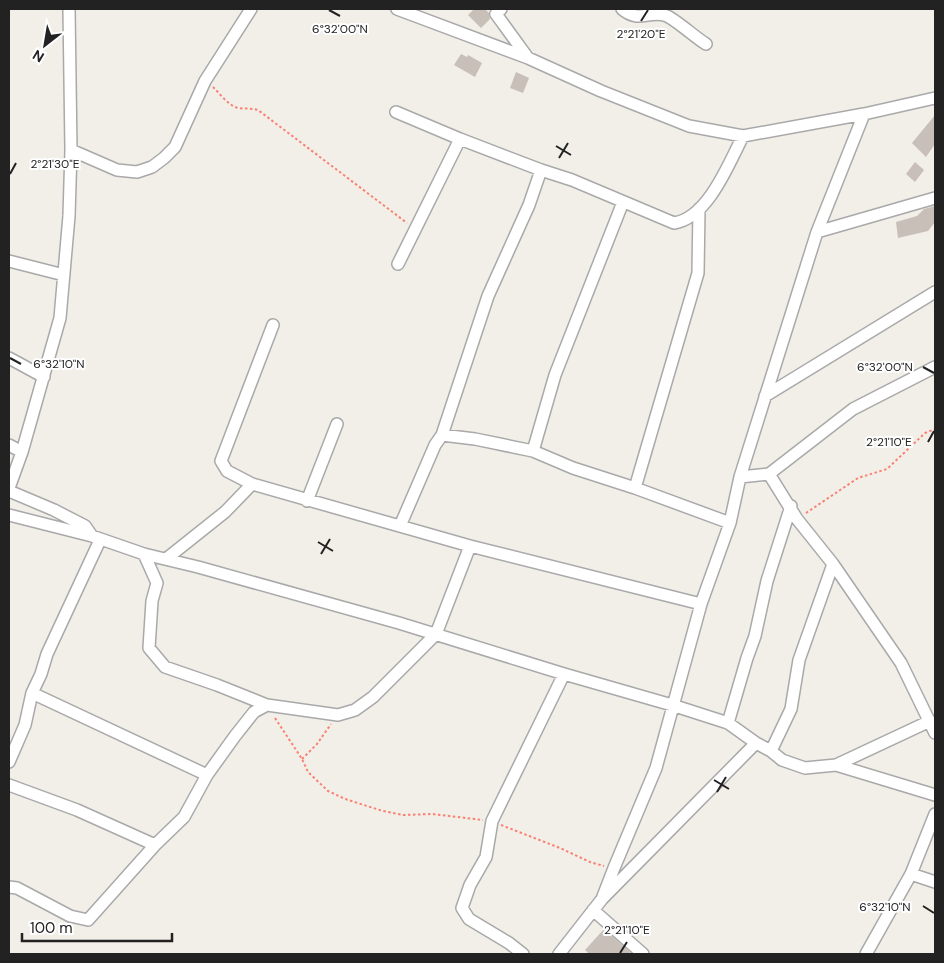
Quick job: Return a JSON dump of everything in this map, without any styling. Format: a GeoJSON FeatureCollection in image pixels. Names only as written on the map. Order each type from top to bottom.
{"type":"FeatureCollection","features":[{"type":"Feature","properties":{"kind":"street"},"geometry":{"type":"LineString","coordinates":[[69,9],[72,150],[69,216],[60,318],[22,452],[9,490],[85,526],[96,538]]}},
{"type":"Feature","properties":{"kind":"street"},"geometry":{"type":"LineString","coordinates":[[72,150],[117,170],[137,172],[152,167],[164,158],[175,147],[206,81],[251,9]]}},
{"type":"Feature","properties":{"kind":"street"},"geometry":{"type":"LineString","coordinates":[[397,9],[528,58],[601,91],[689,126],[744,136],[864,114],[935,98]]}},
{"type":"Feature","properties":{"kind":"street"},"geometry":{"type":"LineString","coordinates":[[622,9],[628,14],[637,17],[666,16],[706,44]]}},
{"type":"Feature","properties":{"kind":"street"},"geometry":{"type":"LineString","coordinates":[[496,10],[528,58]]}},
{"type":"Feature","properties":{"kind":"street"},"geometry":{"type":"LineString","coordinates":[[396,112],[460,139],[572,180],[674,223],[684,222],[699,209],[714,190],[744,136]]}},
{"type":"Feature","properties":{"kind":"street"},"geometry":{"type":"LineString","coordinates":[[602,899],[656,768],[672,704],[701,604],[730,524],[740,476],[817,232],[864,114]]}},
{"type":"Feature","properties":{"kind":"street"},"geometry":{"type":"LineString","coordinates":[[398,264],[460,139]]}},
{"type":"Feature","properties":{"kind":"street"},"geometry":{"type":"LineString","coordinates":[[400,526],[435,445],[442,435],[488,296],[529,205],[541,170]]}},
{"type":"Feature","properties":{"kind":"street"},"geometry":{"type":"LineString","coordinates":[[817,232],[935,198]]}},
{"type":"Feature","properties":{"kind":"street"},"geometry":{"type":"LineString","coordinates":[[533,450],[555,375],[623,202]]}},
{"type":"Feature","properties":{"kind":"street"},"geometry":{"type":"LineString","coordinates":[[635,488],[698,273],[699,209]]}},
{"type":"Feature","properties":{"kind":"street"},"geometry":{"type":"LineString","coordinates":[[9,261],[64,275]]}},
{"type":"Feature","properties":{"kind":"street"},"geometry":{"type":"LineString","coordinates":[[766,396],[935,292]]}},
{"type":"Feature","properties":{"kind":"street"},"geometry":{"type":"LineString","coordinates":[[273,325],[221,461],[227,471],[252,484],[307,501],[470,546],[701,604]]}},
{"type":"Feature","properties":{"kind":"street"},"geometry":{"type":"LineString","coordinates":[[9,358],[44,377]]}},
{"type":"Feature","properties":{"kind":"street"},"geometry":{"type":"LineString","coordinates":[[740,476],[769,474],[853,410],[935,367]]}},
{"type":"Feature","properties":{"kind":"street"},"geometry":{"type":"LineString","coordinates":[[307,501],[337,424]]}},
{"type":"Feature","properties":{"kind":"street"},"geometry":{"type":"LineString","coordinates":[[442,435],[533,450],[573,468],[635,488],[730,524]]}},
{"type":"Feature","properties":{"kind":"street"},"geometry":{"type":"LineString","coordinates":[[9,445],[22,452]]}},
{"type":"Feature","properties":{"kind":"street"},"geometry":{"type":"LineString","coordinates":[[769,474],[797,519],[833,564],[901,663],[931,716],[935,733]]}},
{"type":"Feature","properties":{"kind":"street"},"geometry":{"type":"LineString","coordinates":[[166,559],[225,512],[252,484]]}},
{"type":"Feature","properties":{"kind":"street"},"geometry":{"type":"LineString","coordinates":[[728,723],[755,636],[767,581],[790,506]]}},
{"type":"Feature","properties":{"kind":"street"},"geometry":{"type":"LineString","coordinates":[[9,515],[436,634],[564,674],[672,704],[728,723],[782,760],[806,768],[836,765],[931,716]]}},
{"type":"Feature","properties":{"kind":"street"},"geometry":{"type":"LineString","coordinates":[[9,762],[25,725],[32,693],[41,674],[47,654],[96,538]]}},
{"type":"Feature","properties":{"kind":"street"},"geometry":{"type":"LineString","coordinates":[[144,554],[157,583],[152,601],[149,648],[165,667],[266,705],[338,715],[355,710],[373,697],[436,634],[470,546]]}},
{"type":"Feature","properties":{"kind":"street"},"geometry":{"type":"LineString","coordinates":[[771,751],[791,709],[799,660],[833,564]]}},
{"type":"Feature","properties":{"kind":"street"},"geometry":{"type":"LineString","coordinates":[[523,954],[509,943],[469,919],[462,908],[470,885],[486,857],[492,821],[564,674]]}},
{"type":"Feature","properties":{"kind":"street"},"geometry":{"type":"LineString","coordinates":[[32,693],[207,775]]}},
{"type":"Feature","properties":{"kind":"street"},"geometry":{"type":"LineString","coordinates":[[9,887],[17,888],[70,916],[88,920],[155,845],[184,817],[207,775],[254,712],[266,705]]}},
{"type":"Feature","properties":{"kind":"street"},"geometry":{"type":"LineString","coordinates":[[558,954],[602,899],[756,743]]}},
{"type":"Feature","properties":{"kind":"street"},"geometry":{"type":"LineString","coordinates":[[836,765],[935,795]]}},
{"type":"Feature","properties":{"kind":"street"},"geometry":{"type":"LineString","coordinates":[[9,785],[77,810],[155,845]]}},
{"type":"Feature","properties":{"kind":"street"},"geometry":{"type":"LineString","coordinates":[[866,954],[911,874],[935,814]]}},
{"type":"Feature","properties":{"kind":"street"},"geometry":{"type":"LineString","coordinates":[[911,874],[935,882]]}},
{"type":"Feature","properties":{"kind":"street"},"geometry":{"type":"LineString","coordinates":[[594,910],[643,954]]}},
{"type":"Feature","properties":{"kind":"path"},"geometry":{"type":"LineString","coordinates":[[206,81],[238,108],[258,110],[415,229]]}},
{"type":"Feature","properties":{"kind":"path"},"geometry":{"type":"LineString","coordinates":[[797,519],[858,478],[887,469],[925,433],[935,429]]}},
{"type":"Feature","properties":{"kind":"path"},"geometry":{"type":"LineString","coordinates":[[266,705],[302,759],[308,772],[328,790],[345,800],[383,811],[403,814],[432,814],[492,821],[590,862],[614,868]]}},
{"type":"Feature","properties":{"kind":"path"},"geometry":{"type":"LineString","coordinates":[[302,759],[317,744],[338,715]]}},
{"type":"Feature","properties":{"kind":"building"},"geometry":{"type":"Polygon","coordinates":[[[474,9],[485,9],[489,13],[490,19],[481,28],[468,15],[474,9]]]}},
{"type":"Feature","properties":{"kind":"building"},"geometry":{"type":"Polygon","coordinates":[[[461,54],[467,57],[468,55],[482,63],[475,77],[454,65],[461,54]]]}},
{"type":"Feature","properties":{"kind":"building"},"geometry":{"type":"Polygon","coordinates":[[[516,72],[529,78],[523,93],[510,88],[516,72]]]}},
{"type":"Feature","properties":{"kind":"building"},"geometry":{"type":"Polygon","coordinates":[[[935,115],[935,144],[926,157],[912,143],[935,115]]]}},
{"type":"Feature","properties":{"kind":"building"},"geometry":{"type":"Polygon","coordinates":[[[915,162],[924,170],[915,182],[906,174],[915,162]]]}},
{"type":"Feature","properties":{"kind":"building"},"geometry":{"type":"Polygon","coordinates":[[[935,206],[935,222],[928,231],[898,238],[896,222],[917,216],[924,209],[935,206]]]}},
{"type":"Feature","properties":{"kind":"building"},"geometry":{"type":"Polygon","coordinates":[[[604,929],[632,954],[589,954],[585,950],[604,929]]]}}]}
